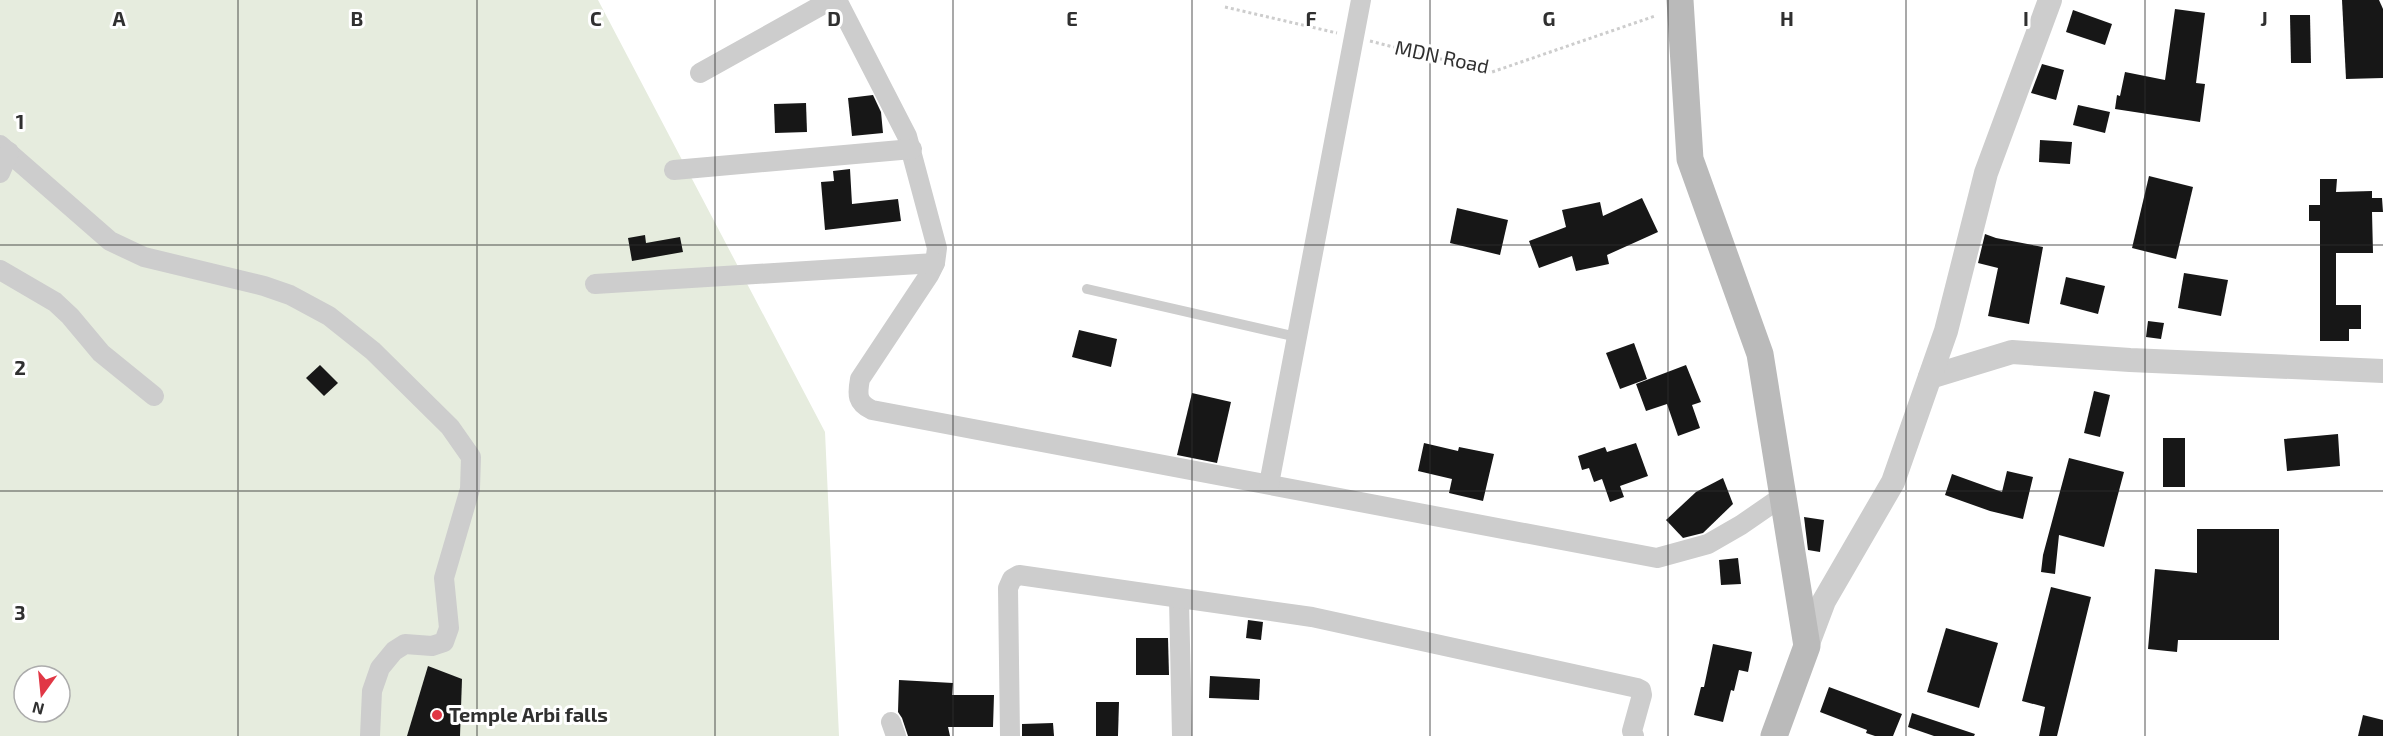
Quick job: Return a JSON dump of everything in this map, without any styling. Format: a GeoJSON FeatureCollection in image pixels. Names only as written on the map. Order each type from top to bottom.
{"type":"FeatureCollection","features":[{"type":"Feature","properties":{"kind":"main road"},"geometry":{"type":"LineString","coordinates":[[1680,0],[1690,159],[1760,354],[1807,646],[1774,736]]}},
{"type":"Feature","properties":{"kind":"street"},"geometry":{"type":"LineString","coordinates":[[700,73],[831,0]]}},
{"type":"Feature","properties":{"kind":"street"},"geometry":{"type":"LineString","coordinates":[[837,0],[873,72],[895,109],[912,149],[937,248],[935,263],[860,379],[857,391],[859,401],[866,407],[872,410],[1658,558],[1708,544],[1783,496]]}},
{"type":"Feature","properties":{"kind":"street"},"geometry":{"type":"LineString","coordinates":[[1269,484],[1361,0]]}},
{"type":"Feature","properties":{"kind":"street"},"geometry":{"type":"LineString","coordinates":[[1807,646],[1824,601],[1893,482],[1946,332],[1986,173],[2050,0]]}},
{"type":"Feature","properties":{"kind":"street"},"geometry":{"type":"LineString","coordinates":[[0,173],[5,149],[110,241],[144,257],[264,286],[290,295],[329,316],[373,351],[450,427],[471,457],[470,489],[444,578],[449,628],[444,642],[432,646],[405,644],[394,651],[380,668],[372,691],[370,736]]}},
{"type":"Feature","properties":{"kind":"street"},"geometry":{"type":"LineString","coordinates":[[674,170],[912,149]]}},
{"type":"Feature","properties":{"kind":"street"},"geometry":{"type":"LineString","coordinates":[[595,284],[935,263]]}},
{"type":"Feature","properties":{"kind":"street"},"geometry":{"type":"LineString","coordinates":[[0,270],[55,302],[101,353],[154,396]]}},
{"type":"Feature","properties":{"kind":"street"},"geometry":{"type":"LineString","coordinates":[[1930,377],[2012,352],[2130,360],[2383,371]]}},
{"type":"Feature","properties":{"kind":"street"},"geometry":{"type":"LineString","coordinates":[[1010,736],[1008,588],[1012,579],[1019,576],[1312,616],[1637,688],[1641,690],[1642,695],[1632,731],[1634,736]]}},
{"type":"Feature","properties":{"kind":"street"},"geometry":{"type":"LineString","coordinates":[[1179,599],[1182,736]]}},
{"type":"Feature","properties":{"kind":"lane"},"geometry":{"type":"LineString","coordinates":[[1087,289],[1297,337]]}},
{"type":"Feature","properties":{"kind":"path","name":"MDN Road"},"geometry":{"type":"LineString","coordinates":[[1225,7],[1492,72],[1655,16]]}},
{"type":"Feature","properties":{"kind":"shaded area"},"geometry":{"type":"Polygon","coordinates":[[[0,0],[598,0],[825,432],[839,736],[0,736],[0,0]]]}},
{"type":"Feature","properties":{"kind":"building"},"geometry":{"type":"Polygon","coordinates":[[[2342,0],[2379,0],[2383,9],[2383,78],[2346,79],[2342,0]]]}},
{"type":"Feature","properties":{"kind":"building"},"geometry":{"type":"Polygon","coordinates":[[[2175,9],[2205,13],[2196,83],[2205,84],[2200,122],[2115,109],[2125,72],[2165,80],[2175,9]]]}},
{"type":"Feature","properties":{"kind":"building"},"geometry":{"type":"Polygon","coordinates":[[[2073,10],[2112,24],[2105,45],[2066,32],[2073,10]]]}},
{"type":"Feature","properties":{"kind":"building"},"geometry":{"type":"Polygon","coordinates":[[[2290,15],[2310,15],[2311,63],[2291,63],[2290,15]]]}},
{"type":"Feature","properties":{"kind":"building"},"geometry":{"type":"Polygon","coordinates":[[[2042,64],[2064,70],[2056,100],[2031,93],[2042,64]]]}},
{"type":"Feature","properties":{"kind":"building"},"geometry":{"type":"Polygon","coordinates":[[[873,95],[881,112],[883,133],[852,136],[848,98],[873,95]]]}},
{"type":"Feature","properties":{"kind":"building"},"geometry":{"type":"Polygon","coordinates":[[[806,103],[807,132],[775,133],[774,104],[806,103]]]}},
{"type":"Feature","properties":{"kind":"building"},"geometry":{"type":"Polygon","coordinates":[[[2078,105],[2110,112],[2105,133],[2073,125],[2078,105]]]}},
{"type":"Feature","properties":{"kind":"building"},"geometry":{"type":"Polygon","coordinates":[[[2040,140],[2072,142],[2070,164],[2039,162],[2040,140]]]}},
{"type":"Feature","properties":{"kind":"building"},"geometry":{"type":"Polygon","coordinates":[[[850,169],[852,204],[898,199],[901,221],[825,230],[821,182],[834,181],[833,171],[850,169]]]}},
{"type":"Feature","properties":{"kind":"building"},"geometry":{"type":"Polygon","coordinates":[[[2149,176],[2193,187],[2176,259],[2132,248],[2149,176]]]}},
{"type":"Feature","properties":{"kind":"building"},"geometry":{"type":"Polygon","coordinates":[[[2320,179],[2337,179],[2336,192],[2372,191],[2372,198],[2382,198],[2383,212],[2372,212],[2373,253],[2336,253],[2336,305],[2361,305],[2361,329],[2349,329],[2349,341],[2320,341],[2320,221],[2309,221],[2309,205],[2320,205],[2320,179]]]}},
{"type":"Feature","properties":{"kind":"building"},"geometry":{"type":"Polygon","coordinates":[[[1642,198],[1658,232],[1607,255],[1609,264],[1576,271],[1572,256],[1539,268],[1529,241],[1566,227],[1562,210],[1600,202],[1603,216],[1642,198]]]}},
{"type":"Feature","properties":{"kind":"building"},"geometry":{"type":"Polygon","coordinates":[[[1457,208],[1508,220],[1500,255],[1450,243],[1457,208]]]}},
{"type":"Feature","properties":{"kind":"building"},"geometry":{"type":"Polygon","coordinates":[[[1985,234],[2043,247],[2029,324],[1988,316],[1998,268],[1978,263],[1985,234]]]}},
{"type":"Feature","properties":{"kind":"building"},"geometry":{"type":"Polygon","coordinates":[[[645,235],[646,243],[680,237],[683,252],[632,261],[628,238],[645,235]]]}},
{"type":"Feature","properties":{"kind":"building"},"geometry":{"type":"Polygon","coordinates":[[[2184,273],[2228,280],[2221,316],[2178,308],[2184,273]]]}},
{"type":"Feature","properties":{"kind":"building"},"geometry":{"type":"Polygon","coordinates":[[[2066,277],[2105,286],[2098,314],[2060,304],[2066,277]]]}},
{"type":"Feature","properties":{"kind":"building"},"geometry":{"type":"Polygon","coordinates":[[[2148,321],[2164,323],[2161,339],[2146,337],[2148,321]]]}},
{"type":"Feature","properties":{"kind":"building"},"geometry":{"type":"Polygon","coordinates":[[[1079,330],[1117,339],[1111,367],[1072,357],[1079,330]]]}},
{"type":"Feature","properties":{"kind":"building"},"geometry":{"type":"Polygon","coordinates":[[[1634,343],[1647,379],[1620,389],[1606,353],[1634,343]]]}},
{"type":"Feature","properties":{"kind":"building"},"geometry":{"type":"Polygon","coordinates":[[[320,365],[338,383],[324,396],[306,378],[320,365]]]}},
{"type":"Feature","properties":{"kind":"building"},"geometry":{"type":"Polygon","coordinates":[[[1686,365],[1701,402],[1692,405],[1700,428],[1678,436],[1667,404],[1646,411],[1636,384],[1686,365]]]}},
{"type":"Feature","properties":{"kind":"building"},"geometry":{"type":"Polygon","coordinates":[[[2094,391],[2110,395],[2100,437],[2084,433],[2094,391]]]}},
{"type":"Feature","properties":{"kind":"building"},"geometry":{"type":"Polygon","coordinates":[[[1192,393],[1231,402],[1217,463],[1177,455],[1192,393]]]}},
{"type":"Feature","properties":{"kind":"building"},"geometry":{"type":"Polygon","coordinates":[[[2338,434],[2340,466],[2287,471],[2284,439],[2338,434]]]}},
{"type":"Feature","properties":{"kind":"building"},"geometry":{"type":"Polygon","coordinates":[[[2163,438],[2185,438],[2185,487],[2163,487],[2163,438]]]}},
{"type":"Feature","properties":{"kind":"building"},"geometry":{"type":"Polygon","coordinates":[[[1424,443],[1458,451],[1459,447],[1494,454],[1483,501],[1449,493],[1452,479],[1418,471],[1424,443]]]}},
{"type":"Feature","properties":{"kind":"building"},"geometry":{"type":"Polygon","coordinates":[[[1636,443],[1648,476],[1620,486],[1624,497],[1610,502],[1602,479],[1594,482],[1589,468],[1582,470],[1578,456],[1605,447],[1607,452],[1636,443]]]}},
{"type":"Feature","properties":{"kind":"building"},"geometry":{"type":"Polygon","coordinates":[[[2069,458],[2124,472],[2104,547],[2059,535],[2055,574],[2041,572],[2043,555],[2069,458]]]}},
{"type":"Feature","properties":{"kind":"building"},"geometry":{"type":"Polygon","coordinates":[[[2007,471],[2033,477],[2023,519],[1990,511],[1945,495],[1952,474],[2002,492],[2007,471]]]}},
{"type":"Feature","properties":{"kind":"building"},"geometry":{"type":"Polygon","coordinates":[[[1723,478],[1733,504],[1703,533],[1683,538],[1666,520],[1696,492],[1723,478]]]}},
{"type":"Feature","properties":{"kind":"building"},"geometry":{"type":"Polygon","coordinates":[[[1804,517],[1824,520],[1820,552],[1808,550],[1804,517]]]}},
{"type":"Feature","properties":{"kind":"building"},"geometry":{"type":"Polygon","coordinates":[[[2197,529],[2279,529],[2279,640],[2178,640],[2177,652],[2148,649],[2155,569],[2197,573],[2197,529]]]}},
{"type":"Feature","properties":{"kind":"building"},"geometry":{"type":"Polygon","coordinates":[[[1738,558],[1741,584],[1721,585],[1719,560],[1738,558]]]}},
{"type":"Feature","properties":{"kind":"building"},"geometry":{"type":"Polygon","coordinates":[[[2051,587],[2091,597],[2057,736],[2039,736],[2045,707],[2022,701],[2051,587]]]}},
{"type":"Feature","properties":{"kind":"building"},"geometry":{"type":"Polygon","coordinates":[[[1248,620],[1263,622],[1261,640],[1246,638],[1248,620]]]}},
{"type":"Feature","properties":{"kind":"building"},"geometry":{"type":"Polygon","coordinates":[[[1946,628],[1998,643],[1979,708],[1927,692],[1946,628]]]}},
{"type":"Feature","properties":{"kind":"building"},"geometry":{"type":"Polygon","coordinates":[[[1136,638],[1168,638],[1169,675],[1136,675],[1136,638]]]}},
{"type":"Feature","properties":{"kind":"building"},"geometry":{"type":"Polygon","coordinates":[[[1713,644],[1752,652],[1748,672],[1739,670],[1723,722],[1694,715],[1701,687],[1704,687],[1713,644]]]}},
{"type":"Feature","properties":{"kind":"building","name":"Temple Arbi falls"},"geometry":{"type":"Polygon","coordinates":[[[428,666],[462,679],[460,736],[407,736],[428,666]]]}},
{"type":"Feature","properties":{"kind":"building"},"geometry":{"type":"Polygon","coordinates":[[[1210,676],[1260,679],[1259,700],[1209,698],[1210,676]]]}},
{"type":"Feature","properties":{"kind":"building"},"geometry":{"type":"Polygon","coordinates":[[[899,680],[953,683],[952,695],[994,695],[993,727],[948,727],[950,736],[908,736],[898,712],[899,680]]]}},
{"type":"Feature","properties":{"kind":"building"},"geometry":{"type":"Polygon","coordinates":[[[1829,687],[1902,714],[1893,736],[1875,736],[1866,733],[1867,730],[1820,712],[1829,687]]]}},
{"type":"Feature","properties":{"kind":"building"},"geometry":{"type":"Polygon","coordinates":[[[1096,702],[1119,702],[1118,736],[1096,736],[1096,702]]]}},
{"type":"Feature","properties":{"kind":"building"},"geometry":{"type":"Polygon","coordinates":[[[1912,713],[1975,734],[1974,736],[1934,736],[1908,727],[1912,713]]]}},
{"type":"Feature","properties":{"kind":"building"},"geometry":{"type":"Polygon","coordinates":[[[2363,715],[2383,720],[2383,736],[2358,736],[2363,715]]]}},
{"type":"Feature","properties":{"kind":"building"},"geometry":{"type":"Polygon","coordinates":[[[1053,723],[1054,736],[1022,736],[1022,724],[1053,723]]]}},
{"type":"Feature","properties":{"kind":"place","name":"Temple Arbi falls"},"geometry":{"type":"Point","coordinates":[437,715]}}]}
